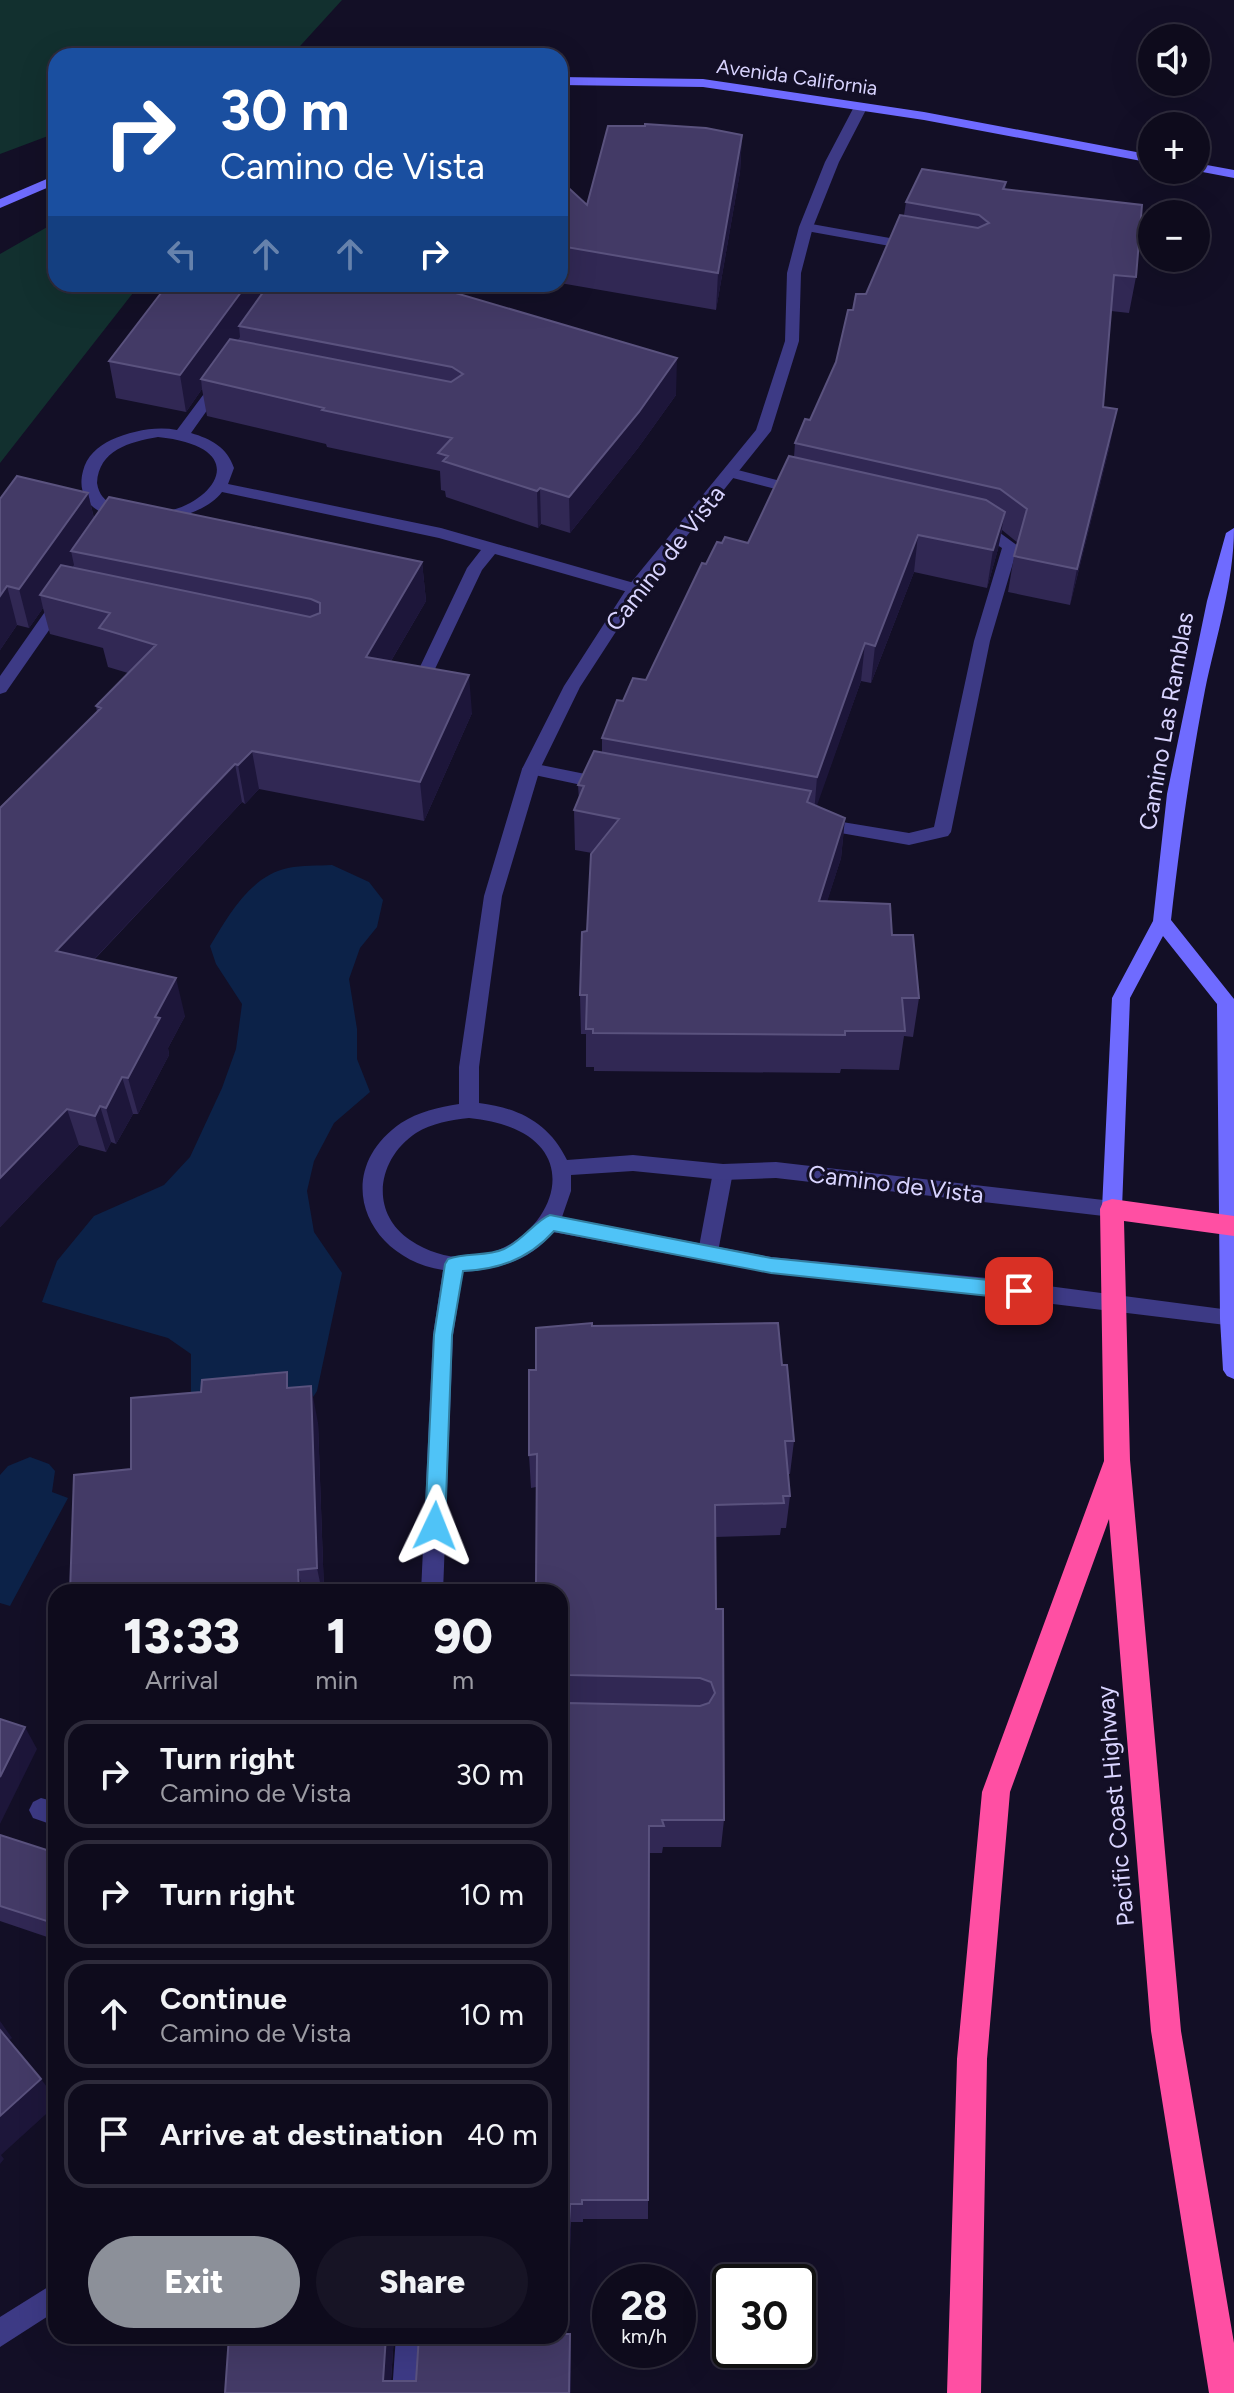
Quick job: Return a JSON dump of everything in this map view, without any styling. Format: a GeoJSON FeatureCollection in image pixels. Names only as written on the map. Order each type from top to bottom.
{"type":"FeatureCollection","features":[{"type":"Feature","properties":{"kind":"highway","name":"Camino de Vista"},"geometry":{"type":"LineString","coordinates":[[1112,1209],[1231,1226]]}},
{"type":"Feature","properties":{"kind":"highway","name":"Pacific Coast Highway"},"geometry":{"type":"LineString","coordinates":[[1112,1209],[1117,1460],[1166,2031],[1226,2393]]}},
{"type":"Feature","properties":{"kind":"highway"},"geometry":{"type":"LineString","coordinates":[[964,2393],[972,2059],[996,1792],[1117,1460]]}},
{"type":"Feature","properties":{"kind":"main road","name":"Avenida California"},"geometry":{"type":"LineString","coordinates":[[568,81],[703,83],[861,106],[1138,156]]}},
{"type":"Feature","properties":{"kind":"main road"},"geometry":{"type":"LineString","coordinates":[[1210,170],[1234,174]]}},
{"type":"Feature","properties":{"kind":"main road"},"geometry":{"type":"LineString","coordinates":[[0,204],[48,183]]}},
{"type":"Feature","properties":{"kind":"main road","name":"Camino Las Ramblas"},"geometry":{"type":"LineString","coordinates":[[1112,1209],[1121,998],[1162,921],[1176,794],[1215,601],[1234,533]]}},
{"type":"Feature","properties":{"kind":"main road"},"geometry":{"type":"LineString","coordinates":[[1162,921],[1226,1002],[1230,1319],[1234,1370]]}},
{"type":"Feature","properties":{"kind":"street","name":"Camino de Vista"},"geometry":{"type":"LineString","coordinates":[[469,1110],[469,1067],[493,896],[531,769],[572,686],[635,589],[763,431],[792,341],[794,273],[806,227],[832,162],[861,106]]}},
{"type":"Feature","properties":{"kind":"street"},"geometry":{"type":"LineString","coordinates":[[806,227],[928,249]]}},
{"type":"Feature","properties":{"kind":"street"},"geometry":{"type":"LineString","coordinates":[[183,433],[231,367]]}},
{"type":"Feature","properties":{"kind":"street"},"geometry":{"type":"LineString","coordinates":[[158,432],[183,433],[206,441],[220,454],[226,470],[220,487],[207,500],[178,513],[144,518],[121,514],[101,505],[89,491],[88,475],[95,460],[111,446],[133,436],[158,432]]}},
{"type":"Feature","properties":{"kind":"street"},"geometry":{"type":"LineString","coordinates":[[730,473],[823,495]]}},
{"type":"Feature","properties":{"kind":"street"},"geometry":{"type":"LineString","coordinates":[[220,487],[441,533],[635,589]]}},
{"type":"Feature","properties":{"kind":"street"},"geometry":{"type":"LineString","coordinates":[[112,529],[121,514]]}},
{"type":"Feature","properties":{"kind":"street"},"geometry":{"type":"LineString","coordinates":[[802,821],[909,839],[942,832],[982,641],[1010,546],[986,531],[956,525]]}},
{"type":"Feature","properties":{"kind":"street"},"geometry":{"type":"LineString","coordinates":[[426,671],[475,568],[491,548]]}},
{"type":"Feature","properties":{"kind":"street"},"geometry":{"type":"LineString","coordinates":[[0,688],[74,592]]}},
{"type":"Feature","properties":{"kind":"street"},"geometry":{"type":"LineString","coordinates":[[531,769],[620,787]]}},
{"type":"Feature","properties":{"kind":"street"},"geometry":{"type":"LineString","coordinates":[[469,1110],[500,1113],[528,1125],[549,1144],[561,1168],[564,1186],[560,1205],[550,1223],[534,1241],[509,1255],[483,1263],[454,1264],[423,1257],[397,1242],[379,1221],[372,1195],[375,1170],[388,1147],[410,1127],[438,1115],[469,1110]]}},
{"type":"Feature","properties":{"kind":"street","name":"Camino de Vista"},"geometry":{"type":"LineString","coordinates":[[561,1168],[633,1163],[723,1172],[776,1170],[1112,1209]]}},
{"type":"Feature","properties":{"kind":"street"},"geometry":{"type":"LineString","coordinates":[[708,1252],[723,1172]]}},
{"type":"Feature","properties":{"kind":"street"},"geometry":{"type":"LineString","coordinates":[[550,1223],[771,1265],[987,1287],[1230,1319]]}},
{"type":"Feature","properties":{"kind":"street"},"geometry":{"type":"LineString","coordinates":[[432,1584],[443,1335],[454,1264]]}},
{"type":"Feature","properties":{"kind":"street"},"geometry":{"type":"LineString","coordinates":[[568,1718],[621,1719]]}},
{"type":"Feature","properties":{"kind":"street"},"geometry":{"type":"LineString","coordinates":[[0,2333],[48,2300]]}},
{"type":"Feature","properties":{"kind":"street"},"geometry":{"type":"LineString","coordinates":[[406,2393],[409,2344]]}},
{"type":"Feature","properties":{"kind":"green space"},"geometry":{"type":"Polygon","coordinates":[[[0,0],[342,0],[298,48],[48,48],[48,136],[0,154],[0,0]]]}},
{"type":"Feature","properties":{"kind":"green space"},"geometry":{"type":"Polygon","coordinates":[[[48,227],[48,292],[134,292],[0,463],[0,254],[48,227]]]}},
{"type":"Feature","properties":{"kind":"water"},"geometry":{"type":"Polygon","coordinates":[[[332,865],[369,882],[383,900],[377,927],[360,948],[349,979],[357,1029],[357,1059],[370,1092],[334,1123],[314,1161],[307,1191],[314,1232],[342,1273],[317,1391],[295,1425],[191,1431],[191,1354],[168,1338],[42,1302],[57,1261],[94,1216],[164,1185],[190,1157],[222,1088],[236,1049],[242,1004],[216,964],[210,946],[224,922],[251,888],[274,872],[293,867],[332,865]]]}},
{"type":"Feature","properties":{"kind":"water"},"geometry":{"type":"Polygon","coordinates":[[[30,1457],[49,1464],[55,1471],[52,1492],[68,1498],[10,1606],[0,1603],[0,1475],[8,1466],[30,1457]]]}},
{"type":"Feature","properties":{"kind":"building"},"geometry":{"type":"Polygon","coordinates":[[[608,126],[706,128],[742,135],[718,273],[568,247],[568,187],[587,205],[608,126]]]}},
{"type":"Feature","properties":{"kind":"building"},"geometry":{"type":"Polygon","coordinates":[[[922,169],[1006,182],[1003,189],[1138,205],[1136,277],[1114,275],[1103,407],[1117,409],[1077,569],[1014,556],[1027,509],[1000,489],[795,443],[805,419],[810,420],[836,362],[848,310],[853,310],[856,294],[866,294],[900,215],[978,228],[989,223],[979,215],[906,202],[922,169]]]}},
{"type":"Feature","properties":{"kind":"building"},"geometry":{"type":"Polygon","coordinates":[[[162,292],[241,292],[180,375],[109,361],[162,292]]]}},
{"type":"Feature","properties":{"kind":"building"},"geometry":{"type":"Polygon","coordinates":[[[263,292],[452,292],[677,358],[639,412],[569,497],[540,488],[537,491],[443,461],[448,456],[438,453],[452,438],[322,410],[324,408],[201,379],[230,339],[451,382],[463,374],[452,367],[239,326],[263,292]]]}},
{"type":"Feature","properties":{"kind":"building"},"geometry":{"type":"Polygon","coordinates":[[[789,456],[986,500],[1005,512],[993,550],[918,535],[875,646],[865,643],[817,777],[602,738],[617,700],[623,701],[633,678],[646,680],[702,563],[706,564],[717,542],[722,543],[725,537],[748,543],[789,456]]]}},
{"type":"Feature","properties":{"kind":"building"},"geometry":{"type":"Polygon","coordinates":[[[17,476],[88,493],[19,589],[7,586],[0,596],[0,499],[17,476]]]}},
{"type":"Feature","properties":{"kind":"building"},"geometry":{"type":"Polygon","coordinates":[[[109,497],[422,562],[366,657],[469,675],[420,782],[252,751],[238,765],[235,764],[56,951],[176,978],[155,1017],[160,1018],[128,1078],[122,1077],[106,1108],[100,1106],[95,1116],[67,1109],[0,1178],[0,808],[101,708],[96,706],[156,645],[99,628],[110,613],[40,595],[61,565],[310,617],[320,613],[320,603],[311,599],[71,551],[109,497]]]}},
{"type":"Feature","properties":{"kind":"building"},"geometry":{"type":"Polygon","coordinates":[[[594,751],[811,791],[807,802],[845,818],[819,901],[890,904],[892,935],[913,935],[919,998],[902,998],[905,1031],[845,1031],[845,1035],[593,1033],[593,1029],[586,1029],[587,995],[580,995],[582,932],[587,931],[591,854],[619,819],[574,810],[584,786],[578,785],[594,751]]]}},
{"type":"Feature","properties":{"kind":"building"},"geometry":{"type":"Polygon","coordinates":[[[592,1323],[592,1326],[778,1323],[782,1365],[787,1365],[794,1441],[785,1441],[790,1496],[783,1496],[784,1503],[715,1505],[716,1609],[723,1609],[724,1820],[662,1820],[664,1826],[649,1826],[648,2200],[582,2200],[582,2204],[570,2204],[568,2256],[569,1703],[700,1706],[709,1703],[715,1693],[711,1682],[700,1678],[569,1675],[568,1584],[536,1584],[537,1454],[529,1455],[529,1370],[536,1370],[536,1328],[592,1323]]]}},
{"type":"Feature","properties":{"kind":"building"},"geometry":{"type":"Polygon","coordinates":[[[287,1372],[287,1388],[311,1386],[317,1568],[298,1570],[299,1584],[70,1584],[74,1475],[131,1469],[131,1398],[201,1392],[202,1380],[287,1372]]]}},
{"type":"Feature","properties":{"kind":"building"},"geometry":{"type":"Polygon","coordinates":[[[0,1719],[25,1727],[0,1777],[0,1719]]]}},
{"type":"Feature","properties":{"kind":"building"},"geometry":{"type":"Polygon","coordinates":[[[0,1835],[48,1850],[48,1921],[0,1906],[0,1835]]]}},
{"type":"Feature","properties":{"kind":"building"},"geometry":{"type":"Polygon","coordinates":[[[0,2030],[41,2079],[0,2116],[0,2030]]]}},
{"type":"Feature","properties":{"kind":"building"},"geometry":{"type":"Polygon","coordinates":[[[570,2334],[569,2393],[225,2393],[228,2344],[385,2344],[383,2381],[416,2381],[418,2344],[568,2344],[570,2334]]]}},
{"type":"Feature","properties":{"kind":"route"},"geometry":{"type":"LineString","coordinates":[[435,1526],[443,1335],[454,1264],[483,1263],[509,1255],[534,1241],[550,1223],[771,1265],[1019,1291]]}}]}
